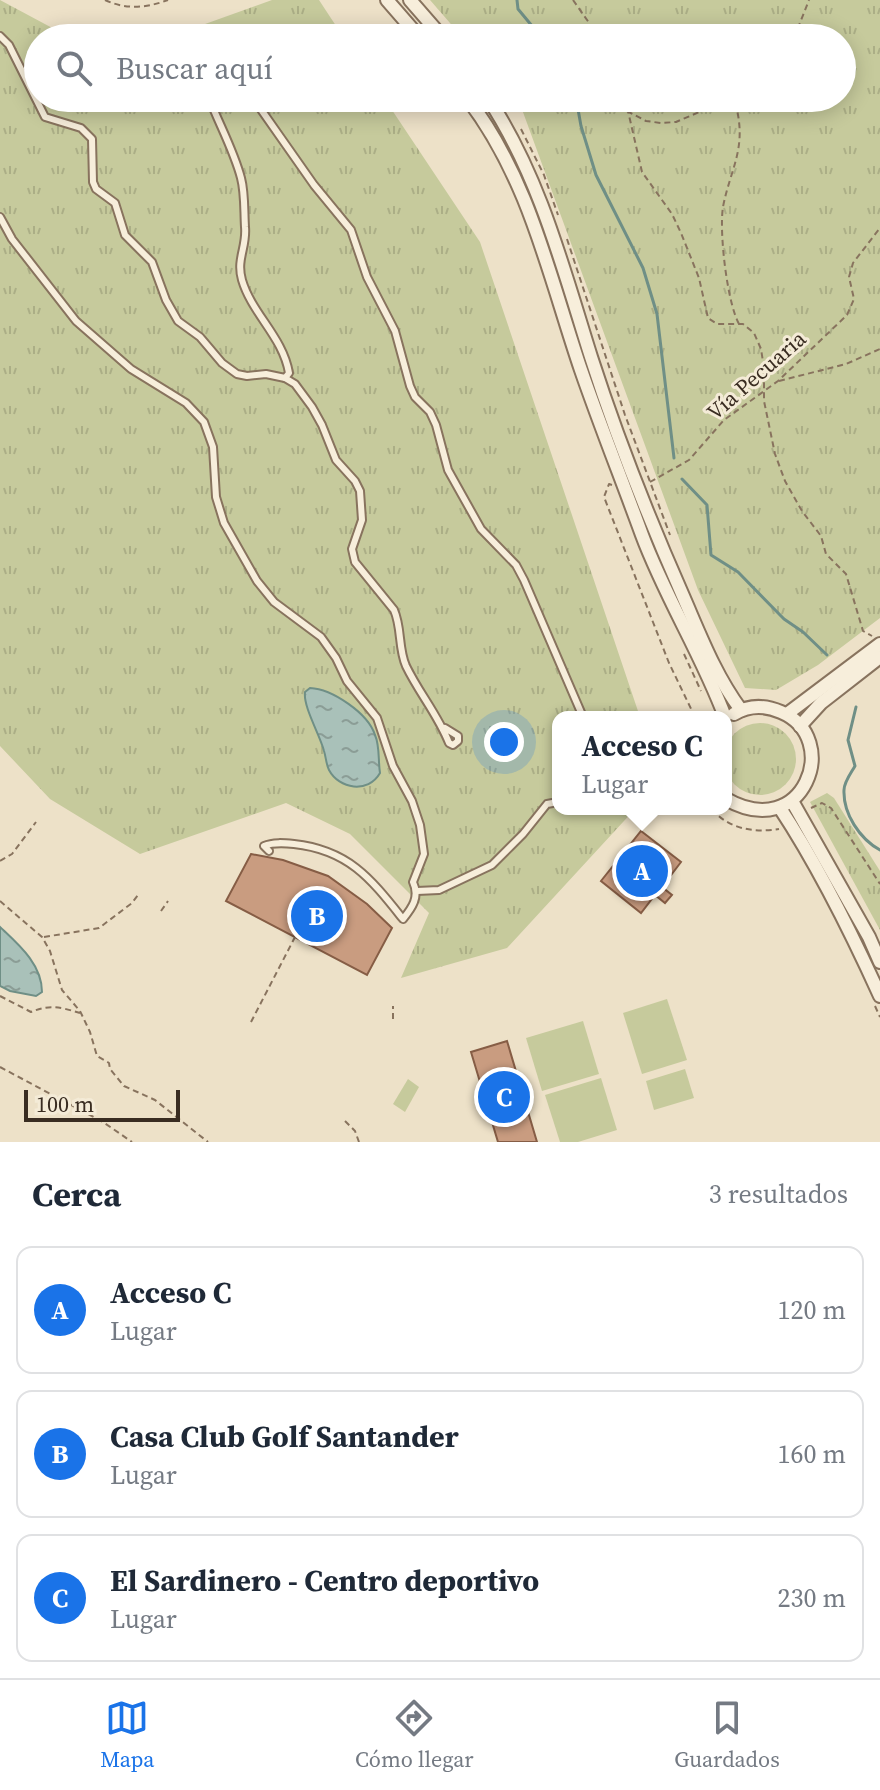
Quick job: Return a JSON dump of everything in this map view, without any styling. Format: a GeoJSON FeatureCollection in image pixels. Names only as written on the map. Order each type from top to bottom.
{"type":"FeatureCollection","features":[{"type":"Feature","properties":{"kind":"street"},"geometry":{"type":"LineString","coordinates":[[387,0],[408,24]]}},
{"type":"Feature","properties":{"kind":"street"},"geometry":{"type":"LineString","coordinates":[[410,0],[431,24]]}},
{"type":"Feature","properties":{"kind":"street"},"geometry":{"type":"LineString","coordinates":[[478,112],[516,178],[538,231],[581,370],[648,550],[723,711]]}},
{"type":"Feature","properties":{"kind":"street"},"geometry":{"type":"LineString","coordinates":[[497,112],[518,147],[550,224],[592,361],[659,542],[722,684],[741,710]]}},
{"type":"Feature","properties":{"kind":"street"},"geometry":{"type":"LineString","coordinates":[[787,714],[880,643]]}},
{"type":"Feature","properties":{"kind":"street"},"geometry":{"type":"LineString","coordinates":[[800,726],[821,703],[880,657]]}},
{"type":"Feature","properties":{"kind":"street"},"geometry":{"type":"LineString","coordinates":[[732,715],[754,706],[787,714],[800,726],[811,747],[812,767],[804,788],[786,804],[766,812],[743,809],[732,803]]}},
{"type":"Feature","properties":{"kind":"street"},"geometry":{"type":"LineString","coordinates":[[786,804],[869,937],[880,962]]}},
{"type":"Feature","properties":{"kind":"street"},"geometry":{"type":"LineString","coordinates":[[786,804],[861,953],[877,1000]]}},
{"type":"Feature","properties":{"kind":"lane"},"geometry":{"type":"LineString","coordinates":[[0,36],[9,45],[24,75]]}},
{"type":"Feature","properties":{"kind":"lane"},"geometry":{"type":"LineString","coordinates":[[42,112],[45,117],[81,128],[92,139],[93,182],[96,189],[115,203],[125,235],[152,262],[166,300],[178,321],[200,337],[222,363],[237,374],[266,374],[285,378],[295,384],[312,407],[336,460],[360,491],[362,520],[352,549],[355,562],[394,610],[404,662],[418,692],[445,728]]}},
{"type":"Feature","properties":{"kind":"lane"},"geometry":{"type":"LineString","coordinates":[[215,112],[241,179],[246,237],[239,262],[241,277],[247,294],[282,351],[289,373],[285,378]]}},
{"type":"Feature","properties":{"kind":"lane"},"geometry":{"type":"LineString","coordinates":[[263,112],[314,185],[351,230],[367,277],[395,331],[410,386],[436,425],[448,470],[481,529],[516,565],[580,711]]}},
{"type":"Feature","properties":{"kind":"lane"},"geometry":{"type":"LineString","coordinates":[[0,217],[12,239],[76,321],[131,369],[186,403],[204,422],[213,447],[216,497],[224,523],[257,581],[274,602],[321,637],[347,681],[377,718],[393,766],[412,801],[420,825],[424,854],[413,882],[417,891],[413,907],[403,919],[366,875],[339,856],[306,846],[280,843],[266,844],[264,846],[269,851]]}},
{"type":"Feature","properties":{"kind":"lane"},"geometry":{"type":"LineString","coordinates":[[417,891],[439,890],[492,865],[531,826],[547,804],[552,803]]}},
{"type":"Feature","properties":{"kind":"path"},"geometry":{"type":"LineString","coordinates":[[105,0],[136,8],[147,8],[168,0]]}},
{"type":"Feature","properties":{"kind":"path"},"geometry":{"type":"LineString","coordinates":[[573,0],[590,24]]}},
{"type":"Feature","properties":{"kind":"path"},"geometry":{"type":"LineString","coordinates":[[800,24],[809,0]]}},
{"type":"Feature","properties":{"kind":"path"},"geometry":{"type":"LineString","coordinates":[[627,112],[642,172],[672,214],[681,233],[699,278],[708,318],[717,324],[743,324],[754,333],[761,349],[764,401],[775,454],[785,481],[821,536],[826,554],[846,574],[863,631],[880,643]]}},
{"type":"Feature","properties":{"kind":"path"},"geometry":{"type":"LineString","coordinates":[[629,112],[646,121],[661,123],[676,122],[699,112]]}},
{"type":"Feature","properties":{"kind":"path"},"geometry":{"type":"LineString","coordinates":[[738,112],[741,126],[739,156],[721,220],[732,310],[739,324]]}},
{"type":"Feature","properties":{"kind":"path"},"geometry":{"type":"LineString","coordinates":[[516,122],[544,175],[560,220]]}},
{"type":"Feature","properties":{"kind":"path","name":"Vía Pecuaria"},"geometry":{"type":"LineString","coordinates":[[650,482],[689,460],[724,420],[778,381],[847,315],[854,299],[849,277],[853,263],[880,228]]}},
{"type":"Feature","properties":{"kind":"path"},"geometry":{"type":"LineString","coordinates":[[565,235],[625,415],[670,535]]}},
{"type":"Feature","properties":{"kind":"path"},"geometry":{"type":"LineString","coordinates":[[778,381],[846,364],[880,349]]}},
{"type":"Feature","properties":{"kind":"path"},"geometry":{"type":"LineString","coordinates":[[627,492],[609,484],[604,497],[669,663],[692,711]]}},
{"type":"Feature","properties":{"kind":"path"},"geometry":{"type":"LineString","coordinates":[[806,802],[806,811],[822,803],[831,808],[880,884]]}},
{"type":"Feature","properties":{"kind":"path"},"geometry":{"type":"LineString","coordinates":[[717,815],[722,822],[761,832],[780,829],[774,822]]}},
{"type":"Feature","properties":{"kind":"path"},"geometry":{"type":"LineString","coordinates":[[0,861],[12,854],[36,822]]}},
{"type":"Feature","properties":{"kind":"path"},"geometry":{"type":"LineString","coordinates":[[42,937],[99,928],[138,895]]}},
{"type":"Feature","properties":{"kind":"path"},"geometry":{"type":"LineString","coordinates":[[0,901],[42,937],[50,951],[62,990],[81,1014],[90,1032],[94,1051],[109,1063],[110,1069],[124,1086],[155,1100],[208,1142]]}},
{"type":"Feature","properties":{"kind":"path"},"geometry":{"type":"LineString","coordinates":[[161,911],[168,901]]}},
{"type":"Feature","properties":{"kind":"path"},"geometry":{"type":"LineString","coordinates":[[251,1022],[295,937]]}},
{"type":"Feature","properties":{"kind":"path"},"geometry":{"type":"LineString","coordinates":[[0,996],[31,1012],[56,1005],[81,1014]]}},
{"type":"Feature","properties":{"kind":"path"},"geometry":{"type":"LineString","coordinates":[[877,1000],[880,1017]]}},
{"type":"Feature","properties":{"kind":"path"},"geometry":{"type":"LineString","coordinates":[[393,1006],[393,1019]]}},
{"type":"Feature","properties":{"kind":"path"},"geometry":{"type":"LineString","coordinates":[[0,1067],[103,1122],[132,1142]]}},
{"type":"Feature","properties":{"kind":"path"},"geometry":{"type":"LineString","coordinates":[[345,1121],[355,1131],[359,1142]]}},
{"type":"Feature","properties":{"kind":"green space"},"geometry":{"type":"Polygon","coordinates":[[[0,0],[45,24],[24,24],[24,112],[393,112],[480,242],[638,711],[552,711],[552,815],[629,815],[507,948],[401,978],[429,913],[350,834],[286,803],[140,854],[50,799],[0,746],[0,0]]]}},
{"type":"Feature","properties":{"kind":"green space"},"geometry":{"type":"Polygon","coordinates":[[[272,0],[319,0],[335,24],[205,24],[272,0]]]}},
{"type":"Feature","properties":{"kind":"green space"},"geometry":{"type":"Polygon","coordinates":[[[430,0],[880,0],[880,618],[818,665],[776,690],[745,688],[698,590],[523,112],[856,112],[856,24],[451,24],[430,0]]]}},
{"type":"Feature","properties":{"kind":"green space"},"geometry":{"type":"Polygon","coordinates":[[[760,723],[780,729],[790,739],[795,752],[795,766],[790,779],[774,792],[753,794],[740,789],[732,781],[732,737],[746,726],[760,723]]]}},
{"type":"Feature","properties":{"kind":"green space"},"geometry":{"type":"Polygon","coordinates":[[[827,793],[834,798],[880,871],[880,930],[810,802],[827,793]]]}},
{"type":"Feature","properties":{"kind":"green space"},"geometry":{"type":"Polygon","coordinates":[[[667,999],[687,1060],[642,1074],[623,1013],[667,999]]]}},
{"type":"Feature","properties":{"kind":"green space"},"geometry":{"type":"Polygon","coordinates":[[[583,1021],[599,1074],[542,1091],[526,1038],[583,1021]]]}},
{"type":"Feature","properties":{"kind":"green space"},"geometry":{"type":"Polygon","coordinates":[[[685,1069],[694,1098],[654,1110],[646,1081],[685,1069]]]}},
{"type":"Feature","properties":{"kind":"green space"},"geometry":{"type":"Polygon","coordinates":[[[601,1078],[617,1130],[578,1142],[560,1142],[545,1095],[601,1078]]]}},
{"type":"Feature","properties":{"kind":"green space"},"geometry":{"type":"Polygon","coordinates":[[[408,1079],[419,1087],[405,1112],[393,1104],[408,1079]]]}},
{"type":"Feature","properties":{"kind":"water"},"geometry":{"type":"Polygon","coordinates":[[[310,688],[319,689],[348,704],[371,727],[378,744],[380,773],[375,780],[361,786],[346,785],[329,770],[305,698],[305,692],[310,688]]]}},
{"type":"Feature","properties":{"kind":"water"},"geometry":{"type":"Polygon","coordinates":[[[0,927],[21,948],[38,972],[42,992],[36,996],[0,986],[0,927]]]}},
{"type":"Feature","properties":{"kind":"building"},"geometry":{"type":"Polygon","coordinates":[[[641,831],[681,862],[662,887],[672,895],[665,903],[655,895],[641,913],[601,881],[641,831]]]}},
{"type":"Feature","properties":{"kind":"building"},"geometry":{"type":"Polygon","coordinates":[[[251,854],[283,860],[328,876],[367,904],[392,928],[367,975],[226,901],[251,854]]]}},
{"type":"Feature","properties":{"kind":"building"},"geometry":{"type":"Polygon","coordinates":[[[507,1041],[537,1142],[498,1142],[471,1052],[507,1041]]]}},
{"type":"Feature","properties":{"kind":"waterway"},"geometry":{"type":"LineString","coordinates":[[517,0],[518,9],[530,24]]}},
{"type":"Feature","properties":{"kind":"waterway"},"geometry":{"type":"LineString","coordinates":[[578,112],[596,175],[643,268],[657,314],[674,458]]}},
{"type":"Feature","properties":{"kind":"waterway"},"geometry":{"type":"LineString","coordinates":[[682,479],[707,505],[711,555],[738,572],[784,619],[827,655]]}},
{"type":"Feature","properties":{"kind":"waterway"},"geometry":{"type":"LineString","coordinates":[[856,707],[848,740],[855,766],[845,784],[844,799],[854,825],[880,850]]}},
{"type":"Feature","properties":{"kind":"place","name":"Acceso C"},"geometry":{"type":"Point","coordinates":[642,871]}},
{"type":"Feature","properties":{"kind":"place","name":"Casa Club Golf Santander"},"geometry":{"type":"Point","coordinates":[317,916]}},
{"type":"Feature","properties":{"kind":"place","name":"El Sardinero - Centro deportivo"},"geometry":{"type":"Point","coordinates":[504,1097]}}]}
